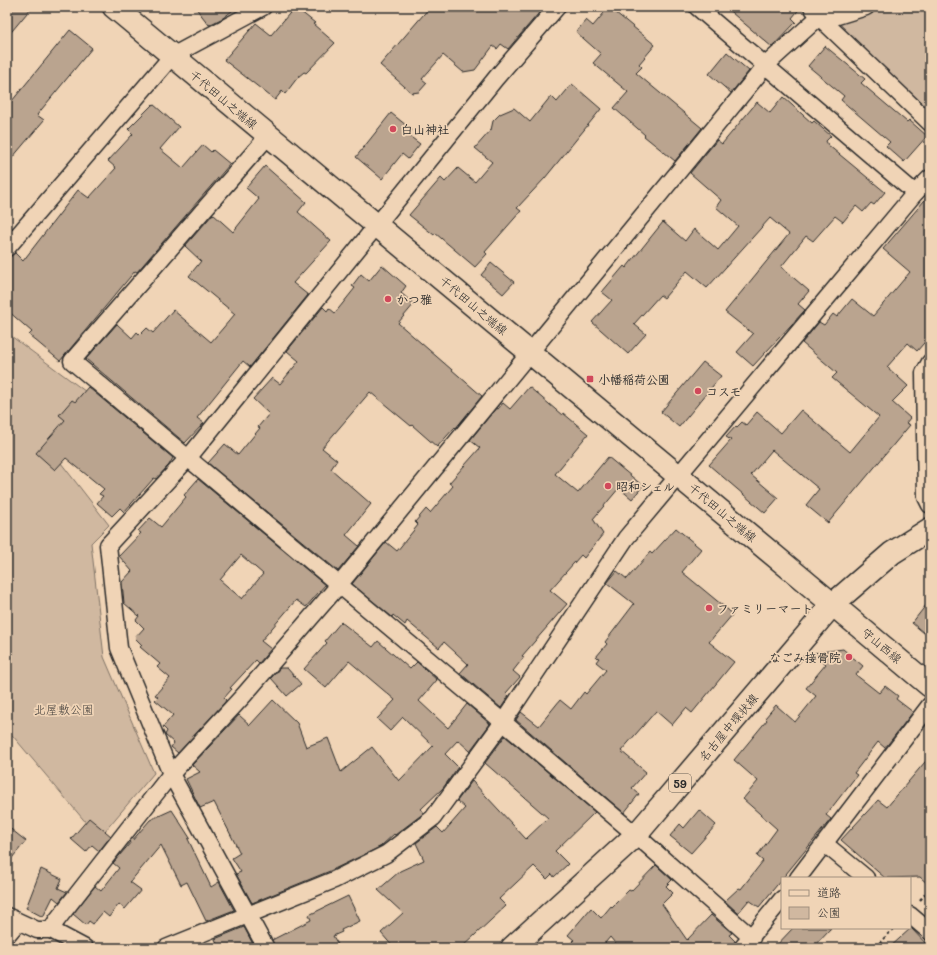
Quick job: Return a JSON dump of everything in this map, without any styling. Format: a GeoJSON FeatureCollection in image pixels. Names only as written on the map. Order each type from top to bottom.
{"type":"FeatureCollection","features":[{"type":"Feature","properties":{"kind":"street","name":"千代田山之端線"},"geometry":{"type":"LineString","coordinates":[[114,7],[833,604]]}},
{"type":"Feature","properties":{"kind":"street"},"geometry":{"type":"LineString","coordinates":[[7,248],[172,56],[263,7]]}},
{"type":"Feature","properties":{"kind":"street"},"geometry":{"type":"LineString","coordinates":[[266,948],[171,774],[119,648],[108,545],[189,457],[496,78],[557,7]]}},
{"type":"Feature","properties":{"kind":"street"},"geometry":{"type":"LineString","coordinates":[[697,7],[915,193]]}},
{"type":"Feature","properties":{"kind":"street"},"geometry":{"type":"LineString","coordinates":[[815,12],[834,17],[866,7]]}},
{"type":"Feature","properties":{"kind":"street"},"geometry":{"type":"LineString","coordinates":[[51,930],[57,920],[171,774],[244,695],[339,585],[766,65],[815,12]]}},
{"type":"Feature","properties":{"kind":"street"},"geometry":{"type":"LineString","coordinates":[[815,12],[930,123]]}},
{"type":"Feature","properties":{"kind":"street"},"geometry":{"type":"LineString","coordinates":[[269,135],[72,361],[189,457],[636,835],[747,943],[781,900]]}},
{"type":"Feature","properties":{"kind":"street"},"geometry":{"type":"LineString","coordinates":[[166,948],[334,880],[386,854],[433,818],[503,722],[626,538],[915,193],[930,178]]}},
{"type":"Feature","properties":{"kind":"street"},"geometry":{"type":"LineString","coordinates":[[930,362],[924,374],[926,497],[930,504]]}},
{"type":"Feature","properties":{"kind":"street","name":"名古屋中環状線"},"geometry":{"type":"LineString","coordinates":[[512,948],[636,835],[833,604],[892,553],[930,529]]}},
{"type":"Feature","properties":{"kind":"street","name":"守山西線"},"geometry":{"type":"LineString","coordinates":[[833,604],[930,686]]}},
{"type":"Feature","properties":{"kind":"street"},"geometry":{"type":"LineString","coordinates":[[799,877],[930,705]]}},
{"type":"Feature","properties":{"kind":"street"},"geometry":{"type":"LineString","coordinates":[[825,844],[865,877]]}},
{"type":"Feature","properties":{"kind":"street"},"geometry":{"type":"LineString","coordinates":[[911,916],[930,932]]}},
{"type":"Feature","properties":{"kind":"street"},"geometry":{"type":"LineString","coordinates":[[7,935],[12,919],[37,930],[51,930],[85,948]]}},
{"type":"Feature","properties":{"kind":"path"},"geometry":{"type":"LineString","coordinates":[[875,948],[893,929]]}},
{"type":"Feature","properties":{"kind":"green space"},"geometry":{"type":"Polygon","coordinates":[[[874,7],[930,7],[930,114],[837,24],[874,7]]]}},
{"type":"Feature","properties":{"kind":"green space","name":"北屋敷公園"},"geometry":{"type":"Polygon","coordinates":[[[7,333],[109,409],[61,463],[109,525],[91,543],[104,657],[154,773],[99,838],[7,729],[7,333]]]}},
{"type":"Feature","properties":{"kind":"building"},"geometry":{"type":"Polygon","coordinates":[[[7,7],[32,7],[7,37],[7,7]]]}},
{"type":"Feature","properties":{"kind":"building"},"geometry":{"type":"Polygon","coordinates":[[[195,7],[237,7],[223,18],[209,25],[195,7]]]}},
{"type":"Feature","properties":{"kind":"building"},"geometry":{"type":"Polygon","coordinates":[[[295,7],[315,23],[313,24],[335,43],[306,73],[304,72],[298,77],[285,94],[282,91],[275,100],[224,60],[256,23],[271,35],[295,7]]]}},
{"type":"Feature","properties":{"kind":"building"},"geometry":{"type":"Polygon","coordinates":[[[430,7],[544,7],[508,49],[501,44],[497,49],[493,46],[475,70],[463,72],[443,55],[422,79],[427,83],[419,92],[412,93],[380,65],[430,7]]]}},
{"type":"Feature","properties":{"kind":"building"},"geometry":{"type":"Polygon","coordinates":[[[609,7],[655,45],[639,64],[642,67],[636,73],[702,128],[675,161],[644,136],[645,135],[614,108],[628,92],[593,63],[601,54],[576,32],[586,20],[593,26],[609,7]]]}},
{"type":"Feature","properties":{"kind":"building"},"geometry":{"type":"Polygon","coordinates":[[[725,7],[801,7],[792,18],[796,22],[772,47],[725,7]]]}},
{"type":"Feature","properties":{"kind":"building"},"geometry":{"type":"Polygon","coordinates":[[[70,30],[92,48],[37,115],[44,120],[7,164],[7,107],[70,30]]]}},
{"type":"Feature","properties":{"kind":"building"},"geometry":{"type":"Polygon","coordinates":[[[825,46],[865,79],[861,83],[907,122],[909,120],[927,136],[904,162],[886,146],[890,142],[841,100],[844,96],[808,66],[825,46]]]}},
{"type":"Feature","properties":{"kind":"building"},"geometry":{"type":"Polygon","coordinates":[[[727,52],[749,71],[731,93],[709,74],[727,52]]]}},
{"type":"Feature","properties":{"kind":"building"},"geometry":{"type":"Polygon","coordinates":[[[572,84],[601,109],[545,178],[517,208],[521,211],[485,252],[487,254],[475,267],[435,233],[434,235],[409,215],[441,178],[445,182],[458,168],[475,182],[492,162],[475,148],[491,130],[493,121],[500,114],[514,108],[530,122],[551,96],[557,102],[572,84]]]}},
{"type":"Feature","properties":{"kind":"building"},"geometry":{"type":"Polygon","coordinates":[[[783,97],[812,123],[814,121],[831,136],[826,141],[828,145],[885,192],[874,205],[871,203],[863,212],[856,206],[843,222],[835,216],[813,241],[806,236],[781,267],[809,291],[798,304],[805,310],[753,366],[737,352],[753,334],[725,312],[789,234],[770,218],[707,288],[687,271],[664,298],[660,295],[634,324],[646,334],[628,354],[592,322],[612,300],[602,292],[624,266],[626,268],[663,222],[685,241],[694,229],[718,250],[738,226],[716,207],[721,200],[690,173],[717,140],[722,144],[757,102],[770,113],[783,97]]]}},
{"type":"Feature","properties":{"kind":"building"},"geometry":{"type":"Polygon","coordinates":[[[153,104],[179,127],[160,149],[183,168],[203,145],[211,152],[213,150],[230,164],[137,272],[135,271],[60,361],[29,335],[32,332],[7,310],[7,257],[15,253],[23,261],[78,190],[89,198],[116,168],[108,161],[133,134],[128,129],[153,104]]]}},
{"type":"Feature","properties":{"kind":"building"},"geometry":{"type":"Polygon","coordinates":[[[391,113],[412,130],[408,135],[420,144],[408,159],[402,154],[382,179],[356,157],[391,113]]]}},
{"type":"Feature","properties":{"kind":"building"},"geometry":{"type":"Polygon","coordinates":[[[265,166],[306,202],[298,212],[331,241],[293,283],[308,295],[250,367],[243,361],[197,418],[204,423],[185,443],[86,359],[117,324],[132,338],[137,332],[140,335],[147,328],[153,333],[173,310],[211,342],[235,314],[189,276],[201,261],[185,246],[213,214],[233,232],[259,199],[246,188],[265,166]]]}},
{"type":"Feature","properties":{"kind":"building"},"geometry":{"type":"Polygon","coordinates":[[[930,194],[930,336],[917,351],[908,343],[887,367],[908,386],[892,402],[910,418],[906,423],[910,425],[828,523],[806,505],[819,489],[772,450],[751,475],[778,498],[765,513],[709,465],[731,440],[726,437],[742,422],[746,425],[757,412],[781,433],[801,410],[850,452],[879,417],[832,378],[837,373],[802,343],[819,322],[824,325],[833,314],[837,317],[852,299],[873,316],[910,272],[883,249],[930,194]]]}},
{"type":"Feature","properties":{"kind":"building"},"geometry":{"type":"Polygon","coordinates":[[[491,263],[514,282],[503,294],[481,275],[491,263]]]}},
{"type":"Feature","properties":{"kind":"building"},"geometry":{"type":"Polygon","coordinates":[[[382,265],[406,286],[401,293],[414,304],[398,323],[482,396],[456,428],[455,427],[437,447],[370,392],[322,448],[337,460],[331,469],[371,504],[346,535],[359,546],[338,571],[208,463],[225,444],[238,455],[260,428],[258,427],[269,414],[253,399],[272,378],[280,384],[299,361],[287,351],[323,307],[327,311],[329,308],[335,313],[355,288],[352,286],[361,274],[369,281],[382,265]]]}},
{"type":"Feature","properties":{"kind":"building"},"geometry":{"type":"Polygon","coordinates":[[[703,362],[721,376],[679,427],[661,412],[703,362]]]}},
{"type":"Feature","properties":{"kind":"building"},"geometry":{"type":"Polygon","coordinates":[[[88,387],[173,458],[169,465],[156,479],[154,478],[124,512],[120,508],[112,516],[97,503],[103,496],[99,494],[104,489],[66,458],[55,470],[36,453],[65,420],[59,415],[72,400],[75,402],[88,387]]]}},
{"type":"Feature","properties":{"kind":"building"},"geometry":{"type":"Polygon","coordinates":[[[529,387],[562,415],[563,413],[588,434],[555,474],[578,493],[608,457],[643,486],[632,499],[619,488],[593,519],[603,534],[584,558],[581,555],[550,590],[567,604],[522,656],[524,657],[513,671],[520,677],[506,693],[509,696],[501,708],[460,673],[468,664],[444,642],[439,648],[407,621],[405,625],[393,615],[392,617],[352,584],[386,542],[397,551],[418,525],[415,522],[426,509],[430,513],[453,486],[449,483],[480,448],[470,440],[496,408],[498,409],[503,403],[510,409],[529,387]]]}},
{"type":"Feature","properties":{"kind":"building"},"geometry":{"type":"Polygon","coordinates":[[[198,479],[325,585],[306,607],[296,600],[261,641],[271,649],[259,663],[256,660],[230,688],[232,689],[224,698],[226,700],[225,702],[178,753],[171,747],[174,743],[165,735],[167,731],[163,727],[173,715],[155,700],[158,697],[155,695],[170,678],[157,667],[160,664],[140,647],[142,645],[135,638],[144,628],[136,620],[139,616],[124,603],[122,582],[132,571],[119,556],[141,533],[138,531],[150,518],[161,527],[186,497],[184,495],[198,479]],[[241,555],[220,580],[242,599],[263,574],[241,555]]]}},
{"type":"Feature","properties":{"kind":"building"},"geometry":{"type":"Polygon","coordinates":[[[676,528],[701,549],[682,572],[733,614],[709,642],[734,662],[692,713],[686,708],[672,725],[656,711],[621,751],[646,772],[632,788],[639,794],[624,813],[516,720],[521,712],[539,726],[560,700],[571,709],[584,692],[586,694],[606,670],[596,662],[599,658],[596,657],[607,644],[605,642],[634,604],[607,583],[617,571],[627,579],[650,552],[652,554],[676,528]]]}},
{"type":"Feature","properties":{"kind":"building"},"geometry":{"type":"Polygon","coordinates":[[[930,600],[930,638],[912,623],[930,600]]]}},
{"type":"Feature","properties":{"kind":"building"},"geometry":{"type":"Polygon","coordinates":[[[341,622],[373,647],[378,641],[410,669],[417,662],[437,680],[419,701],[448,728],[467,704],[490,724],[470,751],[458,740],[445,754],[458,767],[443,788],[421,809],[424,813],[395,835],[394,834],[380,847],[330,871],[252,903],[236,874],[241,872],[232,858],[240,853],[214,802],[200,808],[186,779],[200,772],[192,765],[239,715],[250,725],[273,700],[297,723],[306,747],[328,738],[341,772],[372,747],[399,781],[433,746],[403,717],[390,731],[377,719],[395,700],[349,661],[326,688],[304,669],[327,643],[325,641],[341,622]]]}},
{"type":"Feature","properties":{"kind":"building"},"geometry":{"type":"Polygon","coordinates":[[[843,649],[863,666],[856,675],[879,693],[885,686],[898,696],[896,699],[913,712],[885,748],[878,742],[854,773],[857,775],[826,815],[831,819],[784,877],[781,877],[781,880],[759,907],[749,900],[738,913],[725,901],[739,888],[741,889],[763,861],[757,856],[777,829],[743,799],[758,781],[734,760],[767,720],[765,718],[776,705],[795,722],[816,696],[806,688],[826,664],[813,653],[843,649]]]}},
{"type":"Feature","properties":{"kind":"building"},"geometry":{"type":"Polygon","coordinates":[[[280,668],[287,668],[301,684],[287,696],[271,678],[280,668]]]}},
{"type":"Feature","properties":{"kind":"building"},"geometry":{"type":"Polygon","coordinates":[[[505,736],[595,812],[555,851],[568,864],[554,877],[552,874],[547,879],[534,866],[499,899],[506,906],[461,948],[394,948],[381,933],[403,913],[378,890],[400,871],[424,860],[416,843],[437,827],[443,833],[465,808],[457,801],[472,781],[526,839],[548,818],[485,763],[505,736]]]}},
{"type":"Feature","properties":{"kind":"building"},"geometry":{"type":"Polygon","coordinates":[[[930,756],[930,886],[920,877],[884,877],[841,840],[878,800],[887,807],[930,756]]]}},
{"type":"Feature","properties":{"kind":"building"},"geometry":{"type":"Polygon","coordinates":[[[172,810],[190,838],[188,839],[211,887],[219,882],[234,910],[206,921],[187,882],[181,885],[161,845],[130,882],[141,890],[125,909],[119,904],[109,917],[103,912],[93,924],[89,921],[86,925],[73,914],[95,886],[101,891],[119,868],[113,863],[150,820],[172,810]]]}},
{"type":"Feature","properties":{"kind":"building"},"geometry":{"type":"Polygon","coordinates":[[[699,810],[716,825],[691,853],[670,836],[680,824],[684,828],[699,810]]]}},
{"type":"Feature","properties":{"kind":"building"},"geometry":{"type":"Polygon","coordinates":[[[89,818],[111,836],[99,851],[92,845],[86,852],[71,839],[89,818]]]}},
{"type":"Feature","properties":{"kind":"building"},"geometry":{"type":"Polygon","coordinates":[[[7,826],[26,841],[7,864],[7,826]]]}},
{"type":"Feature","properties":{"kind":"building"},"geometry":{"type":"Polygon","coordinates":[[[656,865],[672,880],[666,886],[673,893],[662,904],[687,940],[711,915],[732,933],[729,935],[735,941],[733,948],[619,948],[610,937],[601,948],[566,948],[574,940],[568,935],[591,908],[601,918],[611,906],[612,907],[629,890],[631,891],[656,865]]]}},
{"type":"Feature","properties":{"kind":"building"},"geometry":{"type":"Polygon","coordinates":[[[41,869],[62,879],[58,888],[67,892],[59,902],[53,897],[43,917],[26,908],[41,869]]]}},
{"type":"Feature","properties":{"kind":"building"},"geometry":{"type":"Polygon","coordinates":[[[348,896],[360,921],[341,930],[342,932],[333,936],[340,948],[275,948],[272,940],[311,920],[309,915],[348,896]]]}},
{"type":"Feature","properties":{"kind":"building"},"geometry":{"type":"Polygon","coordinates":[[[244,927],[255,948],[219,948],[215,939],[244,927]]]}},
{"type":"Feature","properties":{"kind":"building"},"geometry":{"type":"Polygon","coordinates":[[[911,928],[930,948],[889,948],[911,928]]]}},
{"type":"Feature","properties":{"kind":"building"},"geometry":{"type":"Polygon","coordinates":[[[792,929],[830,929],[812,948],[774,948],[792,929]]]}},
{"type":"Feature","properties":{"kind":"place","name":"白山神社"},"geometry":{"type":"Point","coordinates":[393,129]}},
{"type":"Feature","properties":{"kind":"place","name":"かつ雅"},"geometry":{"type":"Point","coordinates":[388,299]}},
{"type":"Feature","properties":{"kind":"place","name":"小幡稲荷公園"},"geometry":{"type":"Point","coordinates":[590,379]}},
{"type":"Feature","properties":{"kind":"place","name":"コスモ"},"geometry":{"type":"Point","coordinates":[698,391]}},
{"type":"Feature","properties":{"kind":"place","name":"昭和シェル"},"geometry":{"type":"Point","coordinates":[608,486]}},
{"type":"Feature","properties":{"kind":"place","name":"ファミリーマート"},"geometry":{"type":"Point","coordinates":[709,608]}},
{"type":"Feature","properties":{"kind":"place","name":"なごみ接骨院"},"geometry":{"type":"Point","coordinates":[849,657]}}]}
